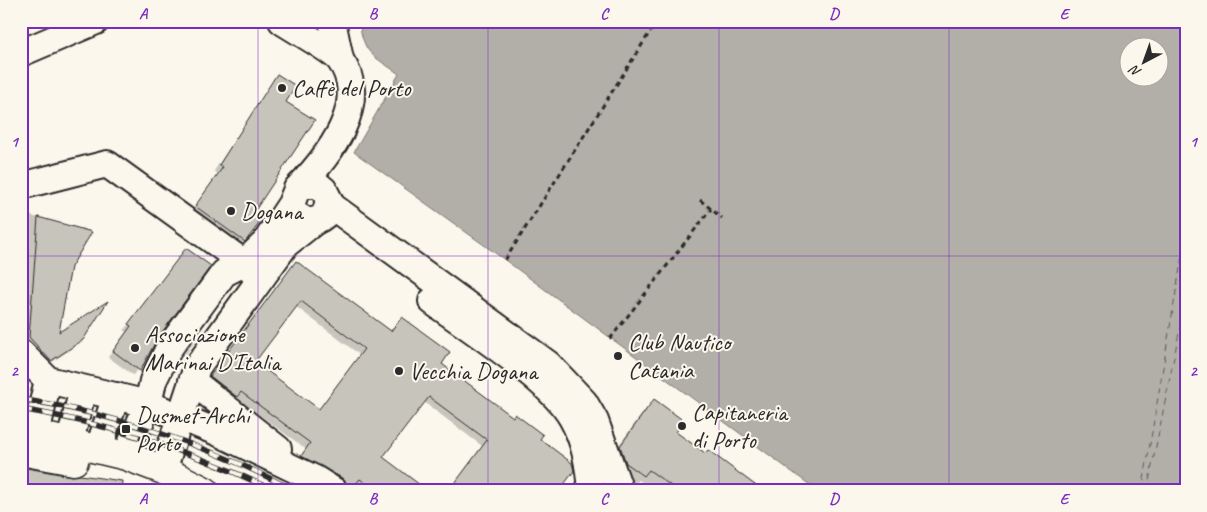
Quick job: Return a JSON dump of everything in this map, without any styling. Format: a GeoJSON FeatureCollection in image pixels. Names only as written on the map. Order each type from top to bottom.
{"type":"FeatureCollection","features":[{"type":"Feature","properties":{"kind":"main road"},"geometry":{"type":"LineString","coordinates":[[26,439],[70,441],[100,448],[126,456],[159,479]]}},
{"type":"Feature","properties":{"kind":"main road"},"geometry":{"type":"LineString","coordinates":[[26,439],[159,479],[199,488]]}},
{"type":"Feature","properties":{"kind":"lane"},"geometry":{"type":"LineString","coordinates":[[21,53],[96,21]]}},
{"type":"Feature","properties":{"kind":"lane"},"geometry":{"type":"LineString","coordinates":[[282,21],[340,59]]}},
{"type":"Feature","properties":{"kind":"lane"},"geometry":{"type":"LineString","coordinates":[[159,479],[197,367],[252,271],[264,243],[294,196],[336,140],[348,115],[352,97],[348,76],[340,59],[332,21]]}},
{"type":"Feature","properties":{"kind":"lane"},"geometry":{"type":"LineString","coordinates":[[126,456],[148,404],[153,381],[169,348],[224,273],[252,271],[286,244],[323,210],[336,140]]}},
{"type":"Feature","properties":{"kind":"lane"},"geometry":{"type":"LineString","coordinates":[[21,186],[107,164],[252,271]]}},
{"type":"Feature","properties":{"kind":"lane"},"geometry":{"type":"LineString","coordinates":[[294,196],[294,212],[300,218],[307,221],[323,210]]}},
{"type":"Feature","properties":{"kind":"lane"},"geometry":{"type":"LineString","coordinates":[[323,210],[535,377],[560,402],[571,416],[582,439],[588,460],[591,491]]}},
{"type":"Feature","properties":{"kind":"lane"},"geometry":{"type":"LineString","coordinates":[[323,210],[548,364],[584,402],[595,421],[620,491]]}},
{"type":"Feature","properties":{"kind":"lane"},"geometry":{"type":"LineString","coordinates":[[21,353],[48,380],[148,404],[180,416],[325,485]]}},
{"type":"Feature","properties":{"kind":"lane"},"geometry":{"type":"LineString","coordinates":[[26,439],[48,380]]}},
{"type":"Feature","properties":{"kind":"lane"},"geometry":{"type":"LineString","coordinates":[[192,381],[325,485]]}},
{"type":"Feature","properties":{"kind":"lane"},"geometry":{"type":"LineString","coordinates":[[70,441],[83,389]]}},
{"type":"Feature","properties":{"kind":"lane"},"geometry":{"type":"LineString","coordinates":[[100,448],[116,396]]}},
{"type":"Feature","properties":{"kind":"path"},"geometry":{"type":"LineString","coordinates":[[505,260],[657,21]]}},
{"type":"Feature","properties":{"kind":"path"},"geometry":{"type":"LineString","coordinates":[[700,200],[722,218]]}},
{"type":"Feature","properties":{"kind":"path"},"geometry":{"type":"LineString","coordinates":[[610,339],[711,209]]}},
{"type":"Feature","properties":{"kind":"shaded area"},"geometry":{"type":"Polygon","coordinates":[[[359,21],[1186,21],[1186,491],[818,491],[505,260],[354,152],[399,74],[371,54],[364,41],[359,21]]]}},
{"type":"Feature","properties":{"kind":"building"},"geometry":{"type":"Polygon","coordinates":[[[277,74],[296,86],[286,102],[315,120],[256,209],[265,216],[245,242],[195,206],[223,167],[219,165],[277,74]]]}},
{"type":"Feature","properties":{"kind":"building"},"geometry":{"type":"Polygon","coordinates":[[[38,217],[92,232],[71,267],[59,332],[108,301],[83,340],[51,361],[29,337],[38,217]]]}},
{"type":"Feature","properties":{"kind":"building"},"geometry":{"type":"Polygon","coordinates":[[[186,248],[211,266],[157,339],[140,371],[113,351],[131,326],[128,324],[186,248]]]}},
{"type":"Feature","properties":{"kind":"building","name":"Vecchia Dogana"},"geometry":{"type":"Polygon","coordinates":[[[296,261],[391,331],[402,317],[450,352],[442,364],[513,417],[515,414],[543,435],[540,439],[572,463],[574,471],[559,491],[449,491],[487,440],[429,397],[383,457],[428,491],[376,491],[360,479],[349,491],[347,484],[342,478],[301,456],[310,443],[241,392],[237,397],[210,376],[296,261]],[[301,301],[255,362],[319,409],[364,349],[301,301]]]}},
{"type":"Feature","properties":{"kind":"building"},"geometry":{"type":"Polygon","coordinates":[[[654,399],[684,421],[676,432],[705,453],[708,450],[763,491],[678,491],[649,470],[644,476],[626,463],[620,446],[654,399]]]}},
{"type":"Feature","properties":{"kind":"building"},"geometry":{"type":"Polygon","coordinates":[[[21,467],[71,476],[80,475],[122,481],[121,491],[21,491],[21,467]]]}},
{"type":"Feature","properties":{"kind":"ferry route"},"geometry":{"type":"LineString","coordinates":[[1142,491],[1186,233]]}},
{"type":"Feature","properties":{"kind":"ferry route"},"geometry":{"type":"LineString","coordinates":[[1147,491],[1186,298]]}},
{"type":"Feature","properties":{"kind":"railway"},"geometry":{"type":"LineString","coordinates":[[21,399],[92,413],[162,434],[230,460],[295,491]]}},
{"type":"Feature","properties":{"kind":"railway"},"geometry":{"type":"LineString","coordinates":[[21,409],[87,423],[151,441],[214,464],[275,491]]}},
{"type":"Feature","properties":{"kind":"place","name":"Caffè del Porto"},"geometry":{"type":"Point","coordinates":[282,88]}},
{"type":"Feature","properties":{"kind":"place","name":"Dogana"},"geometry":{"type":"Point","coordinates":[231,211]}},
{"type":"Feature","properties":{"kind":"place","name":"Associazione Marinai D'Italia"},"geometry":{"type":"Point","coordinates":[135,348]}},
{"type":"Feature","properties":{"kind":"place","name":"Club Nautico Catania"},"geometry":{"type":"Point","coordinates":[618,356]}},
{"type":"Feature","properties":{"kind":"place","name":"Vecchia Dogana"},"geometry":{"type":"Point","coordinates":[399,371]}},
{"type":"Feature","properties":{"kind":"place","name":"Capitaneria di Porto"},"geometry":{"type":"Point","coordinates":[682,426]}},
{"type":"Feature","properties":{"kind":"place","name":"Dusmet-Archi Porto"},"geometry":{"type":"Point","coordinates":[126,429]}}]}
